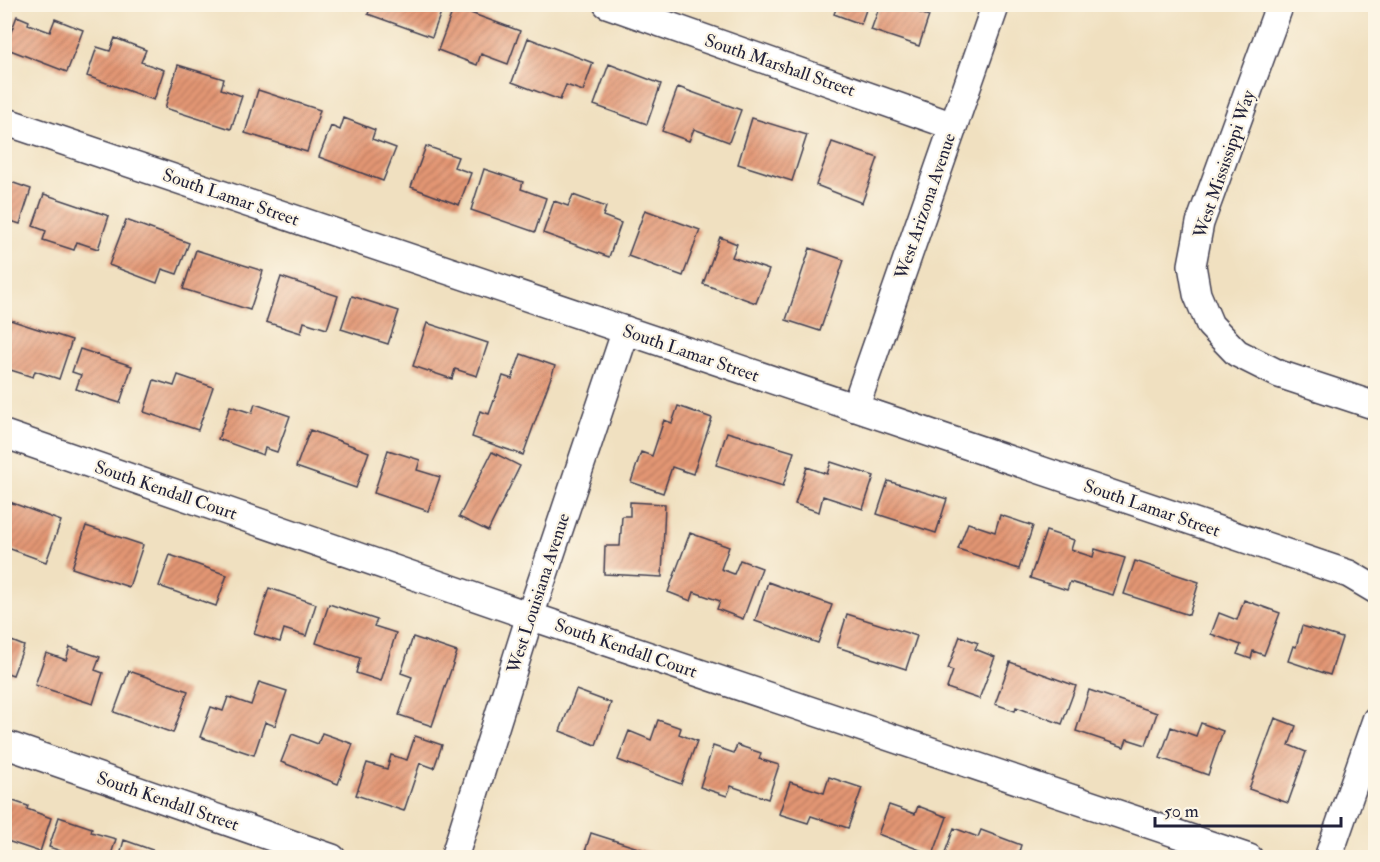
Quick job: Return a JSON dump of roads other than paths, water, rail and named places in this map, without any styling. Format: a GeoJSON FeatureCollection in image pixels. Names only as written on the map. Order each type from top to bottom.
{"type":"FeatureCollection","features":[{"type":"Feature","properties":{"kind":"street","name":"South Marshall Street"},"geometry":{"type":"LineString","coordinates":[[607,4],[953,126]]}},
{"type":"Feature","properties":{"kind":"street","name":"West Arizona Avenue"},"geometry":{"type":"LineString","coordinates":[[855,408],[996,4]]}},
{"type":"Feature","properties":{"kind":"street","name":"West Mississippi Way"},"geometry":{"type":"LineString","coordinates":[[1280,4],[1200,223],[1192,265],[1197,294],[1210,325],[1237,352],[1279,374],[1376,406]]}},
{"type":"Feature","properties":{"kind":"street","name":"South Lamar Street"},"geometry":{"type":"LineString","coordinates":[[4,121],[1349,574],[1376,590]]}},
{"type":"Feature","properties":{"kind":"street","name":"West Louisiana Avenue"},"geometry":{"type":"LineString","coordinates":[[454,858],[530,616],[626,330]]}},
{"type":"Feature","properties":{"kind":"street","name":"South Kendall Court"},"geometry":{"type":"LineString","coordinates":[[4,434],[530,616],[1249,858]]}},
{"type":"Feature","properties":{"kind":"street"},"geometry":{"type":"LineString","coordinates":[[1328,858],[1376,720]]}},
{"type":"Feature","properties":{"kind":"street","name":"South Kendall Street"},"geometry":{"type":"LineString","coordinates":[[4,744],[332,858]]}}]}
